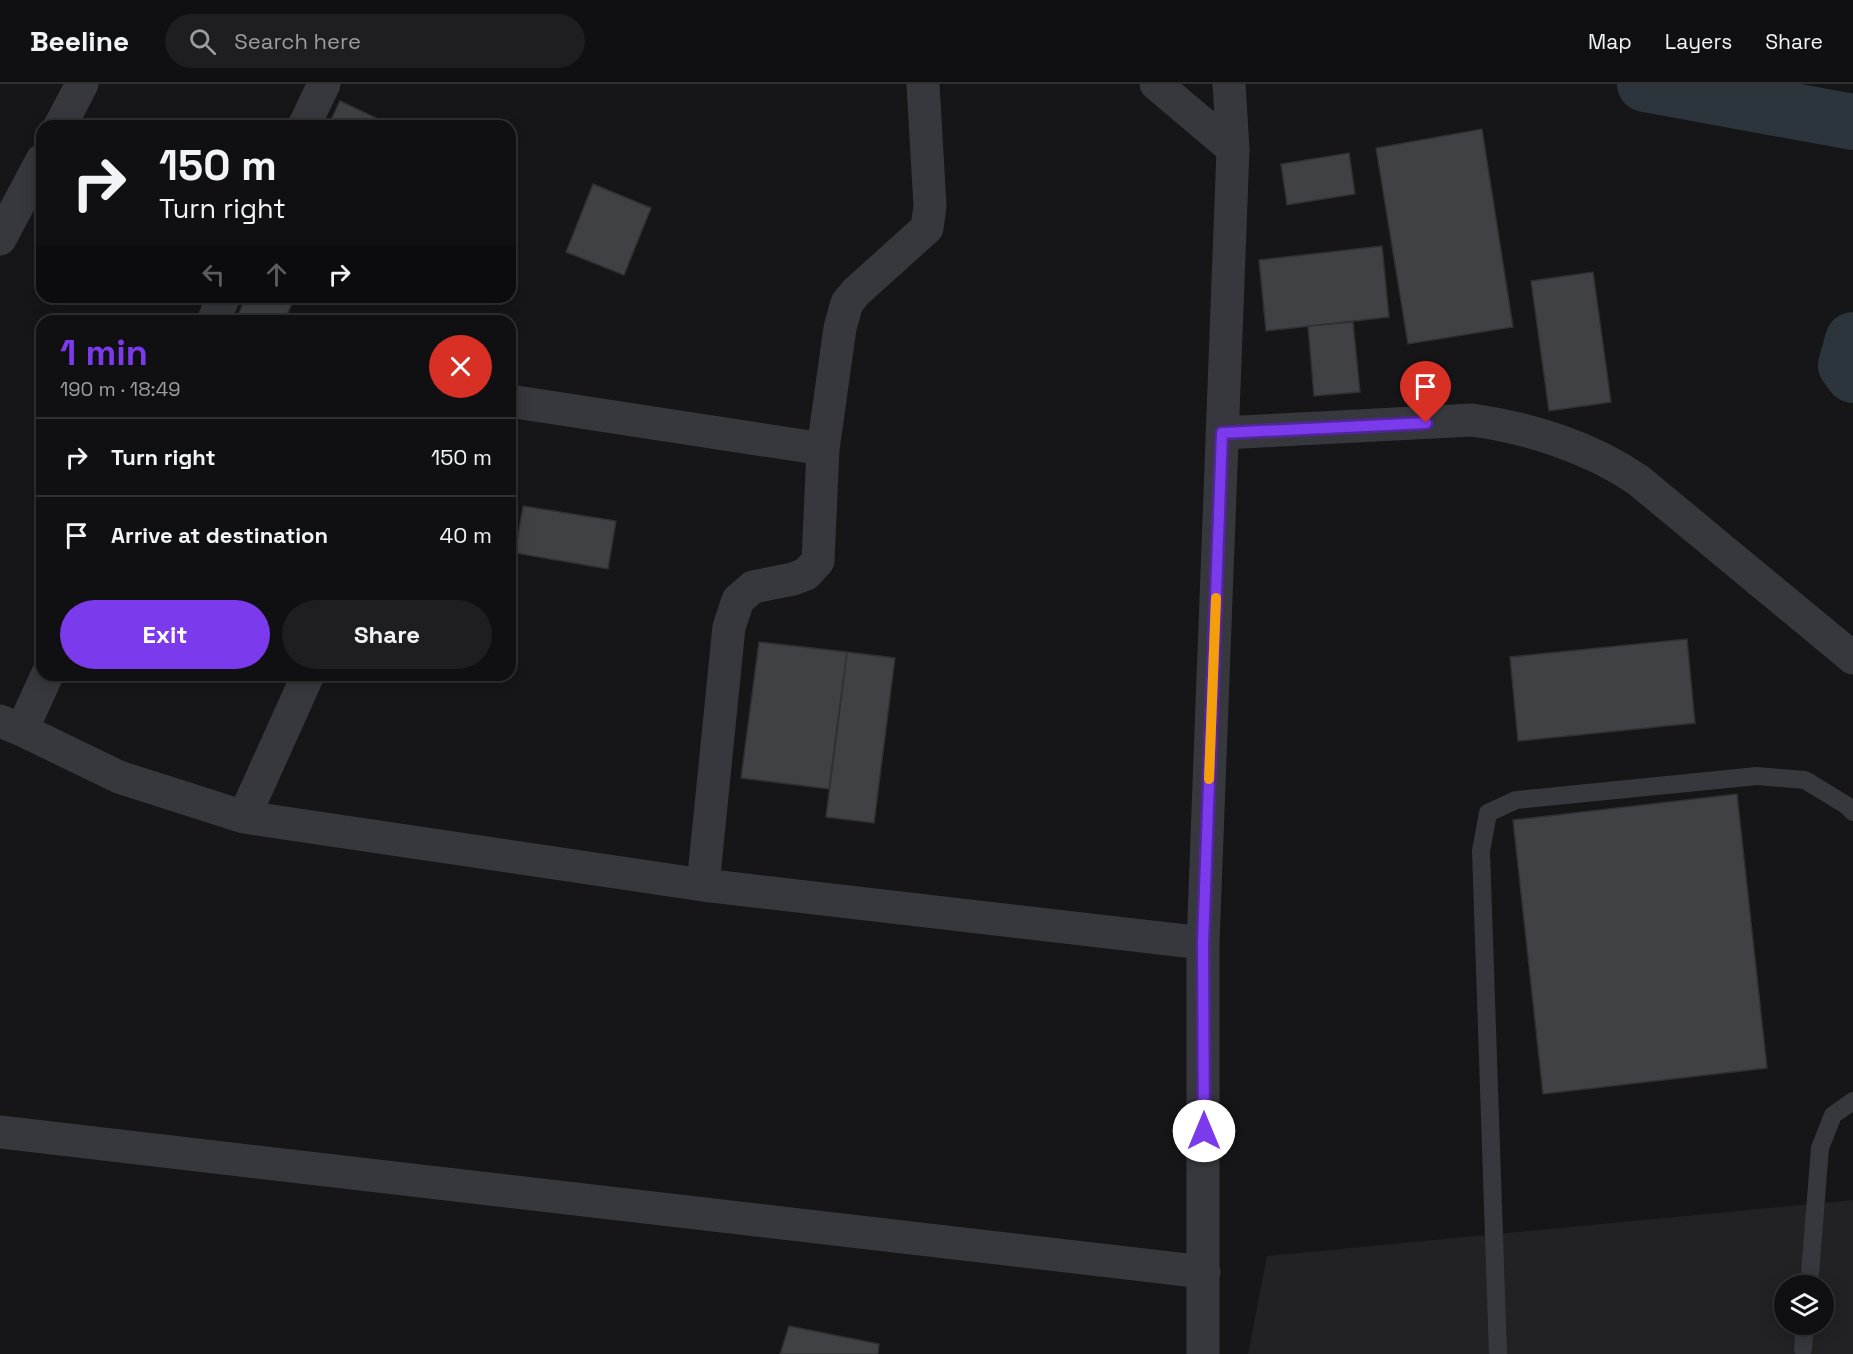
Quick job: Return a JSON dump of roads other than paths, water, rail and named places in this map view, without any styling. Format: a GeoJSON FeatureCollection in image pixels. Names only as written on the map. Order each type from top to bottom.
{"type":"FeatureCollection","features":[{"type":"Feature","properties":{"kind":"street"},"geometry":{"type":"LineString","coordinates":[[63,120],[82,84]]}},
{"type":"Feature","properties":{"kind":"street"},"geometry":{"type":"LineString","coordinates":[[307,120],[324,84]]}},
{"type":"Feature","properties":{"kind":"street"},"geometry":{"type":"LineString","coordinates":[[703,885],[729,627],[738,600],[753,587],[806,574],[818,561],[823,449],[840,328],[847,303],[856,292],[927,228],[930,206],[922,84]]}},
{"type":"Feature","properties":{"kind":"street"},"geometry":{"type":"LineString","coordinates":[[1156,84],[1233,149]]}},
{"type":"Feature","properties":{"kind":"street"},"geometry":{"type":"LineString","coordinates":[[1203,1354],[1203,943],[1233,149],[1230,97]]}},
{"type":"Feature","properties":{"kind":"street"},"geometry":{"type":"LineString","coordinates":[[0,239],[36,171]]}},
{"type":"Feature","properties":{"kind":"street"},"geometry":{"type":"LineString","coordinates":[[516,402],[823,449]]}},
{"type":"Feature","properties":{"kind":"street"},"geometry":{"type":"LineString","coordinates":[[1222,433],[1472,420],[1507,425],[1538,435],[1612,462],[1638,480],[1853,658]]}},
{"type":"Feature","properties":{"kind":"street"},"geometry":{"type":"LineString","coordinates":[[43,681],[11,726],[118,777],[244,817],[703,885],[1203,943]]}},
{"type":"Feature","properties":{"kind":"street"},"geometry":{"type":"LineString","coordinates":[[244,817],[305,681]]}},
{"type":"Feature","properties":{"kind":"street"},"geometry":{"type":"LineString","coordinates":[[0,1132],[1204,1272]]}},
{"type":"Feature","properties":{"kind":"lane"},"geometry":{"type":"LineString","coordinates":[[1498,1354],[1481,851],[1488,813],[1516,800],[1757,776],[1805,780],[1846,805],[1853,812]]}},
{"type":"Feature","properties":{"kind":"lane"},"geometry":{"type":"LineString","coordinates":[[1810,1275],[1820,1148],[1833,1114],[1853,1101]]}},
{"type":"Feature","properties":{"kind":"lane"},"geometry":{"type":"LineString","coordinates":[[1803,1349],[1804,1335]]}},
{"type":"Feature","properties":{"kind":"waterway"},"geometry":{"type":"LineString","coordinates":[[1645,84],[1853,122]]}},
{"type":"Feature","properties":{"kind":"waterway"},"geometry":{"type":"LineString","coordinates":[[1853,340],[1846,365],[1853,375]]}}]}
